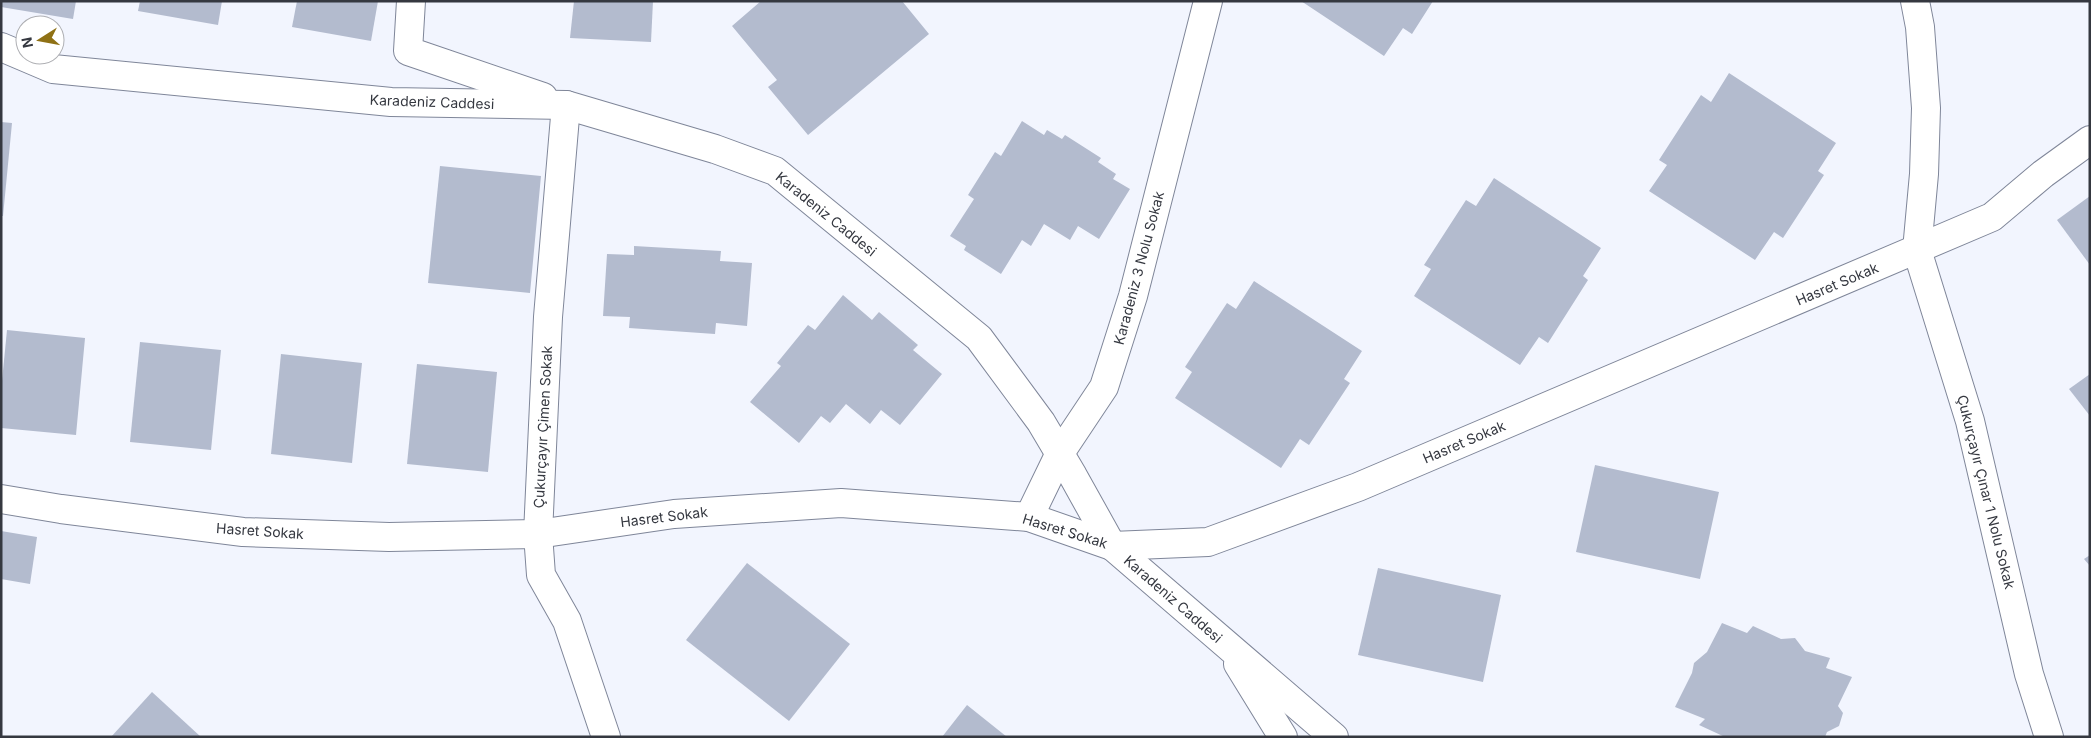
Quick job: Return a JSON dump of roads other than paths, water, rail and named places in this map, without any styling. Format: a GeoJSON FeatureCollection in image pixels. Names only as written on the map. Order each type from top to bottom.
{"type":"FeatureCollection","features":[{"type":"Feature","properties":{"kind":"street"},"geometry":{"type":"LineString","coordinates":[[411,1],[408,51],[566,105]]}},
{"type":"Feature","properties":{"kind":"street","name":"Karadeniz 3 Nolu Sokak"},"geometry":{"type":"LineString","coordinates":[[1029,517],[1060,453],[1104,387],[1133,296],[1208,1]]}},
{"type":"Feature","properties":{"kind":"street"},"geometry":{"type":"LineString","coordinates":[[1915,1],[1920,26],[1926,108],[1924,174],[1916,250]]}},
{"type":"Feature","properties":{"kind":"street","name":"Karadeniz Caddesi"},"geometry":{"type":"LineString","coordinates":[[1,48],[53,69],[391,102],[566,105],[715,149],[775,171],[979,338],[1041,422],[1112,546],[1334,737]]}},
{"type":"Feature","properties":{"kind":"street","name":"Çukurçayır Çimen Sokak"},"geometry":{"type":"LineString","coordinates":[[566,105],[548,317],[538,534],[542,576],[567,621],[606,737]]}},
{"type":"Feature","properties":{"kind":"street","name":"Hasret Sokak"},"geometry":{"type":"LineString","coordinates":[[1,498],[61,509],[243,532],[389,537],[538,534],[674,514],[841,502],[1029,517],[1112,546],[1208,542],[1358,487],[1992,217],[2043,174],[2090,140]]}},
{"type":"Feature","properties":{"kind":"street","name":"Çukurçayır Çınar 1 Nolu Sokak"},"geometry":{"type":"LineString","coordinates":[[1916,250],[1970,420],[2029,674],[2049,737]]}},
{"type":"Feature","properties":{"kind":"street"},"geometry":{"type":"LineString","coordinates":[[1224,642],[1283,737]]}}]}
